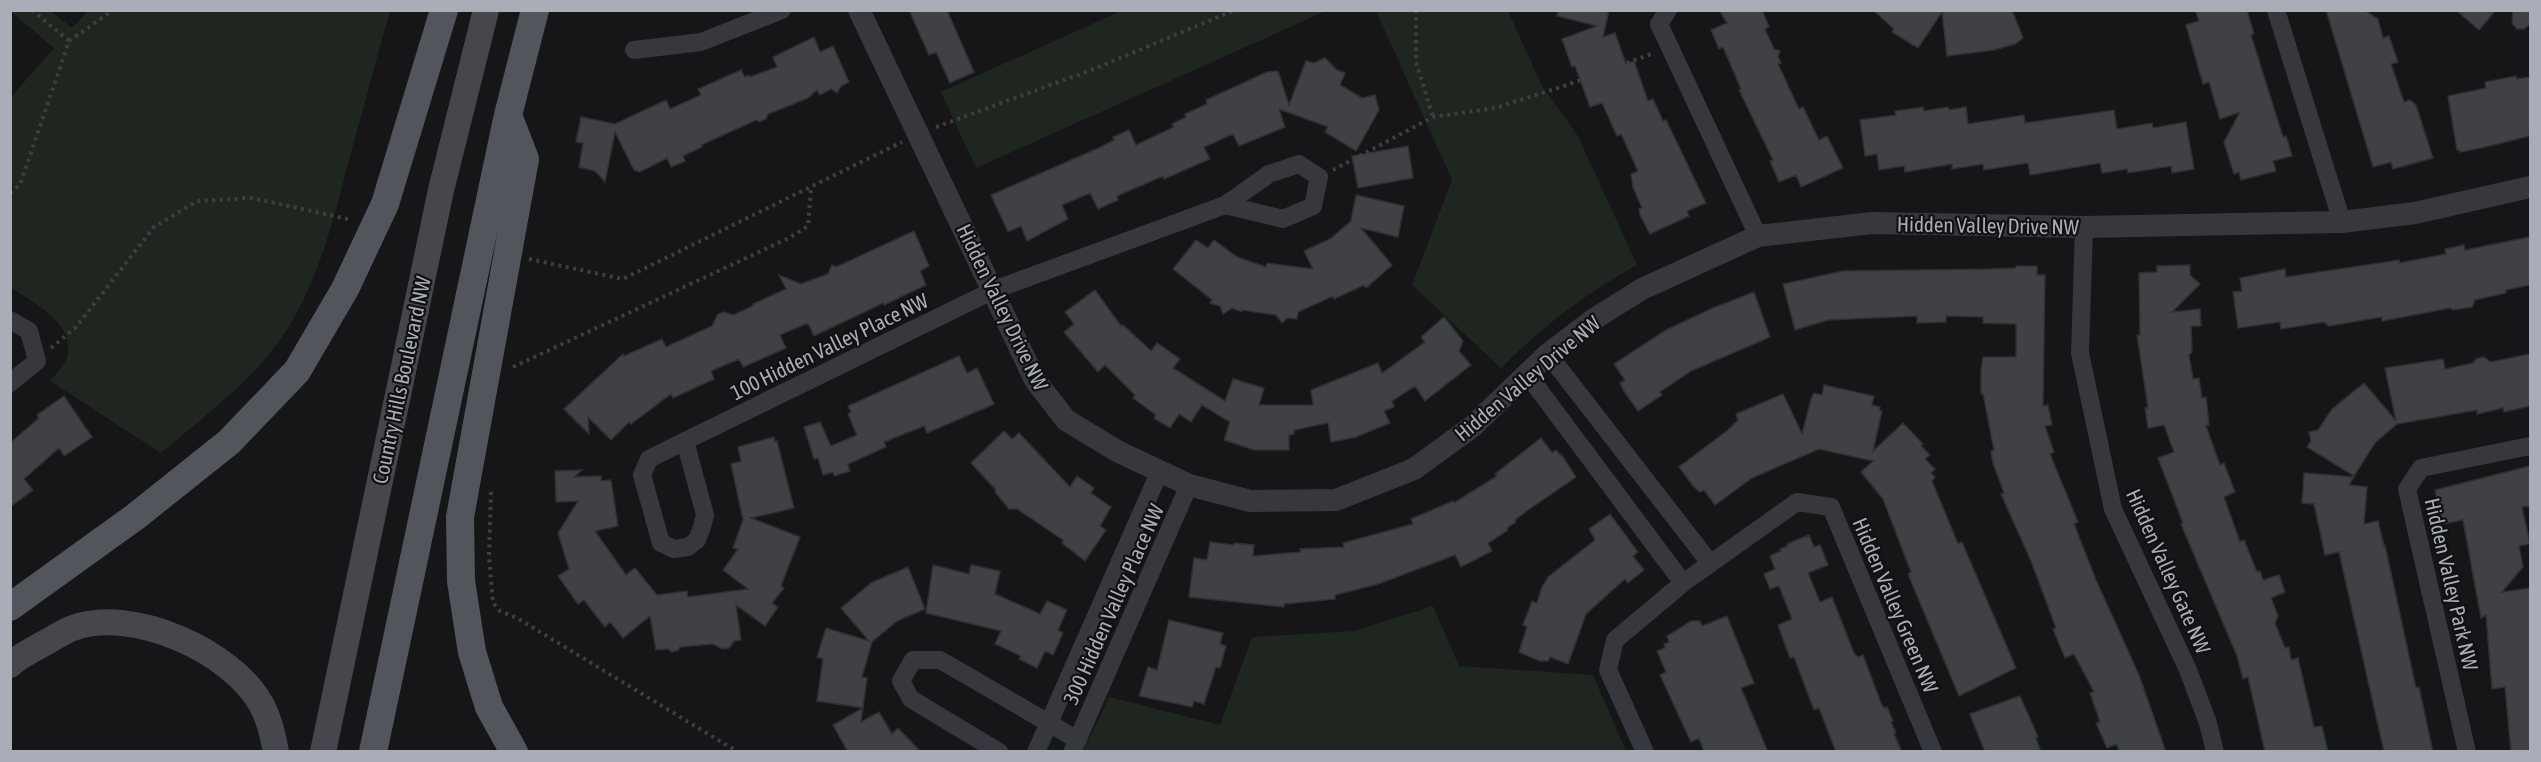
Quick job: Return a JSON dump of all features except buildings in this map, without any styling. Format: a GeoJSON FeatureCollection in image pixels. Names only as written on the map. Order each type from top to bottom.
{"type":"FeatureCollection","features":[{"type":"Feature","properties":{"kind":"main road"},"geometry":{"type":"LineString","coordinates":[[15,605],[135,517],[229,442],[297,371],[345,290],[385,204],[444,10]]}},
{"type":"Feature","properties":{"kind":"main road","name":"Country Hills Boulevard NW"},"geometry":{"type":"LineString","coordinates":[[323,752],[441,190],[486,10]]}},
{"type":"Feature","properties":{"kind":"main road"},"geometry":{"type":"LineString","coordinates":[[373,752],[508,115],[535,10]]}},
{"type":"Feature","properties":{"kind":"main road"},"geometry":{"type":"LineString","coordinates":[[508,115],[525,159],[460,517],[461,581],[472,652],[489,707],[514,752]]}},
{"type":"Feature","properties":{"kind":"main road"},"geometry":{"type":"LineString","coordinates":[[10,665],[74,627],[109,623],[172,634],[208,651],[237,676],[261,703],[272,730],[276,752]]}},
{"type":"Feature","properties":{"kind":"street"},"geometry":{"type":"LineString","coordinates":[[633,50],[701,42],[782,10]]}},
{"type":"Feature","properties":{"kind":"street","name":"Hidden Valley Drive NW"},"geometry":{"type":"LineString","coordinates":[[859,10],[1035,380],[1066,420],[1159,473],[1189,485],[1250,501],[1336,500],[1414,469],[1473,426],[1548,354],[1594,319],[1642,289],[1758,236],[1872,223],[2084,227],[2342,222],[2415,213],[2530,187]]}},
{"type":"Feature","properties":{"kind":"street"},"geometry":{"type":"LineString","coordinates":[[1668,10],[1659,24],[1668,47],[1758,236]]}},
{"type":"Feature","properties":{"kind":"street"},"geometry":{"type":"LineString","coordinates":[[2276,10],[2342,222]]}},
{"type":"Feature","properties":{"kind":"street","name":"100 Hidden Valley Place NW"},"geometry":{"type":"LineString","coordinates":[[685,441],[705,515],[697,540],[688,547],[674,549],[661,543],[642,475],[649,459],[685,441],[994,290],[1225,206],[1269,174],[1299,164],[1318,177]]}},
{"type":"Feature","properties":{"kind":"street"},"geometry":{"type":"LineString","coordinates":[[1225,206],[1283,219],[1313,206],[1318,177]]}},
{"type":"Feature","properties":{"kind":"street","name":"Hidden Valley Gate NW"},"geometry":{"type":"LineString","coordinates":[[2084,227],[2080,352],[2113,509],[2188,670],[2208,723],[2215,752]]}},
{"type":"Feature","properties":{"kind":"street"},"geometry":{"type":"LineString","coordinates":[[10,320],[29,331],[37,361],[10,383]]}},
{"type":"Feature","properties":{"kind":"street"},"geometry":{"type":"LineString","coordinates":[[1548,354],[1710,563]]}},
{"type":"Feature","properties":{"kind":"street"},"geometry":{"type":"LineString","coordinates":[[1527,374],[1683,584]]}},
{"type":"Feature","properties":{"kind":"street","name":"Hidden Valley Park NW"},"geometry":{"type":"LineString","coordinates":[[2467,752],[2407,489],[2421,468],[2530,446]]}},
{"type":"Feature","properties":{"kind":"street","name":"300 Hidden Valley Place NW"},"geometry":{"type":"LineString","coordinates":[[1036,752],[1159,473]]}},
{"type":"Feature","properties":{"kind":"street","name":"300 Hidden Valley Place NW"},"geometry":{"type":"LineString","coordinates":[[999,752],[911,699],[902,681],[913,660],[940,660],[1048,724],[1075,746],[1189,485]]}},
{"type":"Feature","properties":{"kind":"street","name":"Hidden Valley Green NW"},"geometry":{"type":"LineString","coordinates":[[1645,752],[1608,670],[1615,640],[1710,563],[1797,502],[1831,507],[1933,752]]}},
{"type":"Feature","properties":{"kind":"path"},"geometry":{"type":"LineString","coordinates":[[32,10],[69,42]]}},
{"type":"Feature","properties":{"kind":"path"},"geometry":{"type":"LineString","coordinates":[[10,193],[20,185],[69,42],[113,10]]}},
{"type":"Feature","properties":{"kind":"path"},"geometry":{"type":"LineString","coordinates":[[729,226],[811,189],[943,123],[1094,69],[1235,10]]}},
{"type":"Feature","properties":{"kind":"path"},"geometry":{"type":"LineString","coordinates":[[1416,10],[1416,62],[1433,117]]}},
{"type":"Feature","properties":{"kind":"path"},"geometry":{"type":"LineString","coordinates":[[1318,177],[1433,117],[1495,108],[1564,86],[1668,47]]}},
{"type":"Feature","properties":{"kind":"path"},"geometry":{"type":"LineString","coordinates":[[511,376],[513,365],[789,238],[808,226],[811,189]]}},
{"type":"Feature","properties":{"kind":"path"},"geometry":{"type":"LineString","coordinates":[[37,361],[76,327],[116,273]]}},
{"type":"Feature","properties":{"kind":"path"},"geometry":{"type":"LineString","coordinates":[[491,489],[489,556],[493,603],[500,611],[517,618],[738,752]]}},
{"type":"Feature","properties":{"kind":"shaded area"},"geometry":{"type":"Polygon","coordinates":[[[10,11],[51,11],[72,28],[88,11],[390,11],[336,210],[311,284],[299,308],[286,331],[259,366],[219,405],[161,453],[50,381],[67,358],[68,346],[65,334],[51,316],[11,288],[11,97],[54,48],[10,11]]]}},
{"type":"Feature","properties":{"kind":"shaded area"},"geometry":{"type":"Polygon","coordinates":[[[1121,11],[1326,11],[976,168],[941,92],[1121,11]]]}},
{"type":"Feature","properties":{"kind":"shaded area"},"geometry":{"type":"Polygon","coordinates":[[[1376,11],[1508,11],[1542,86],[1578,136],[1637,265],[1600,287],[1565,312],[1501,368],[1412,285],[1452,180],[1376,11]]]}},
{"type":"Feature","properties":{"kind":"shaded area"},"geometry":{"type":"Polygon","coordinates":[[[1433,606],[1459,666],[1593,675],[1626,751],[1083,751],[1109,697],[1220,725],[1252,637],[1354,631],[1433,606]]]}}]}
